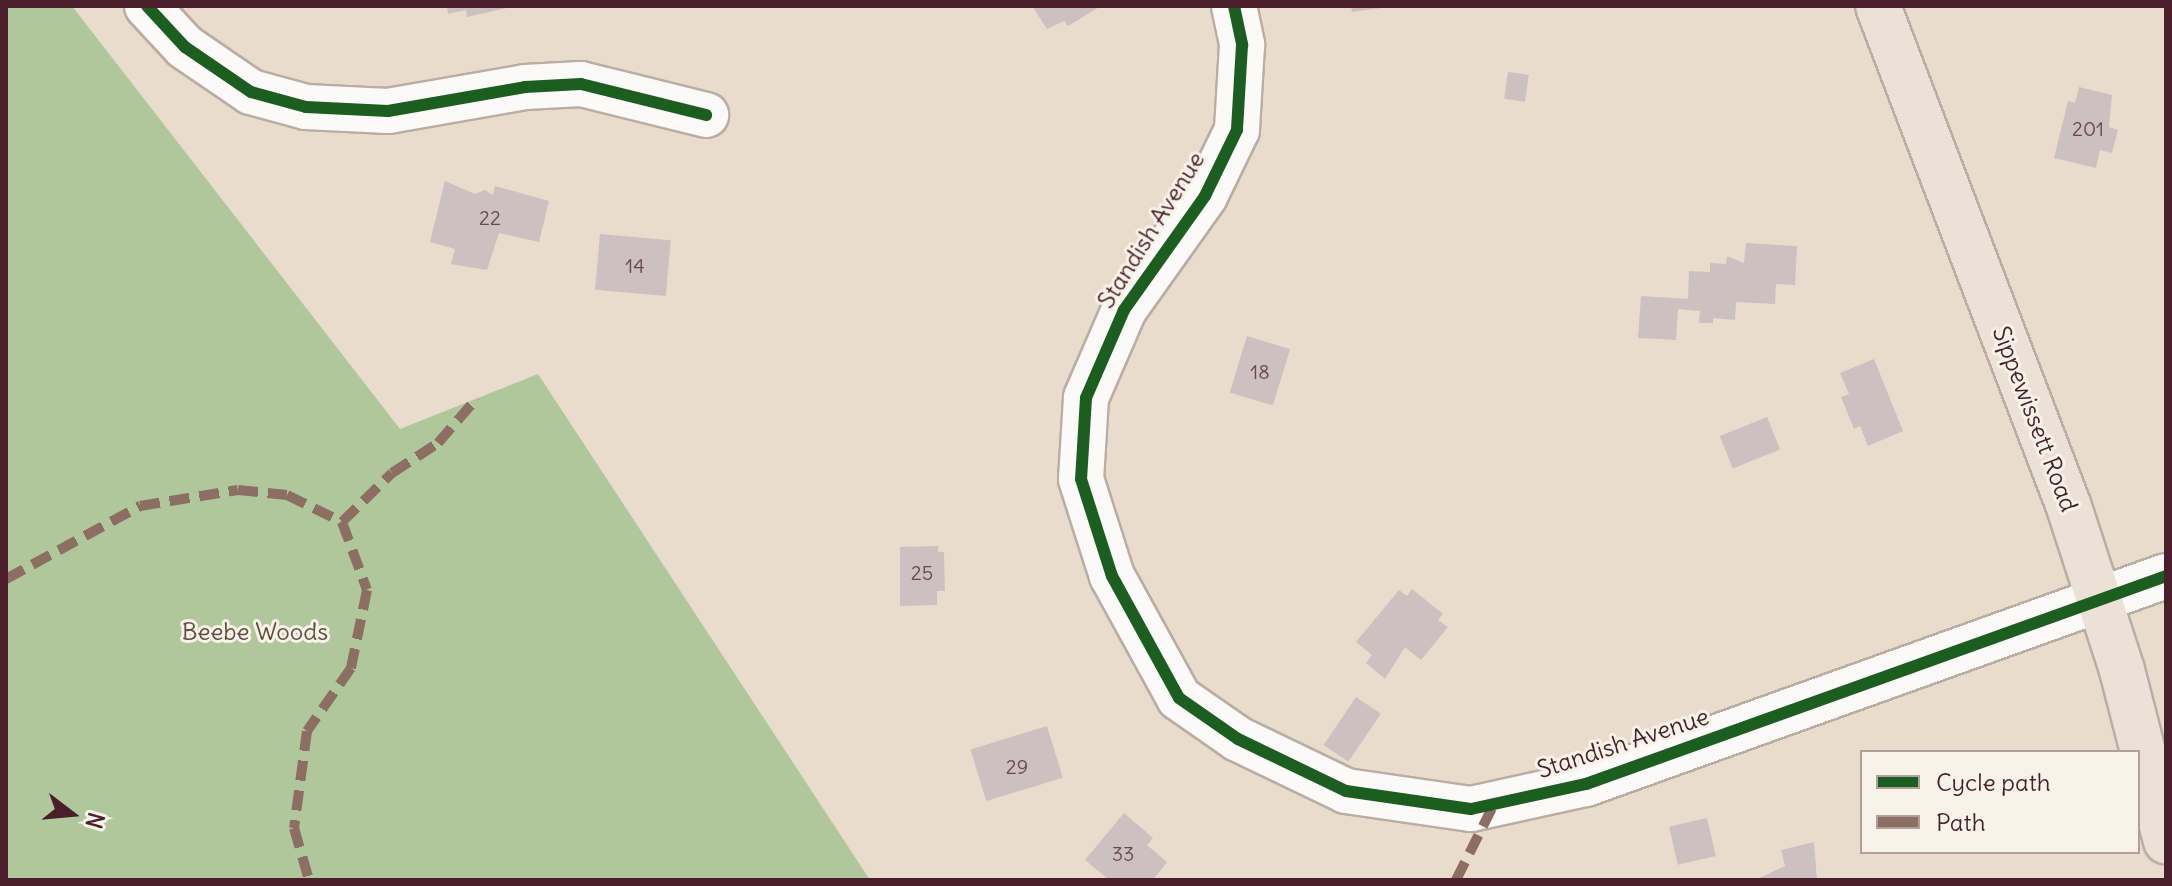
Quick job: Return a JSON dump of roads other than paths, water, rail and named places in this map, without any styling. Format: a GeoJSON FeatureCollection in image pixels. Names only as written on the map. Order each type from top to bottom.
{"type":"FeatureCollection","features":[{"type":"Feature","properties":{"kind":"main road","name":"Sippewissett Road"},"geometry":{"type":"LineString","coordinates":[[1878,6],[2101,601],[2166,841]]}},
{"type":"Feature","properties":{"kind":"street"},"geometry":{"type":"LineString","coordinates":[[147,6],[185,47],[251,92],[306,107],[388,111],[525,87],[581,84],[706,115]]}},
{"type":"Feature","properties":{"kind":"street","name":"Standish Avenue"},"geometry":{"type":"LineString","coordinates":[[1234,6],[1242,45],[1237,130],[1205,196],[1124,310],[1086,398],[1081,479],[1112,576],[1179,698],[1238,739],[1346,791],[1471,809],[1586,784],[2166,576]]}},
{"type":"Feature","properties":{"kind":"park label","name":"Beebe Woods"},"geometry":{"type":"Point","coordinates":[255,632]}}]}
